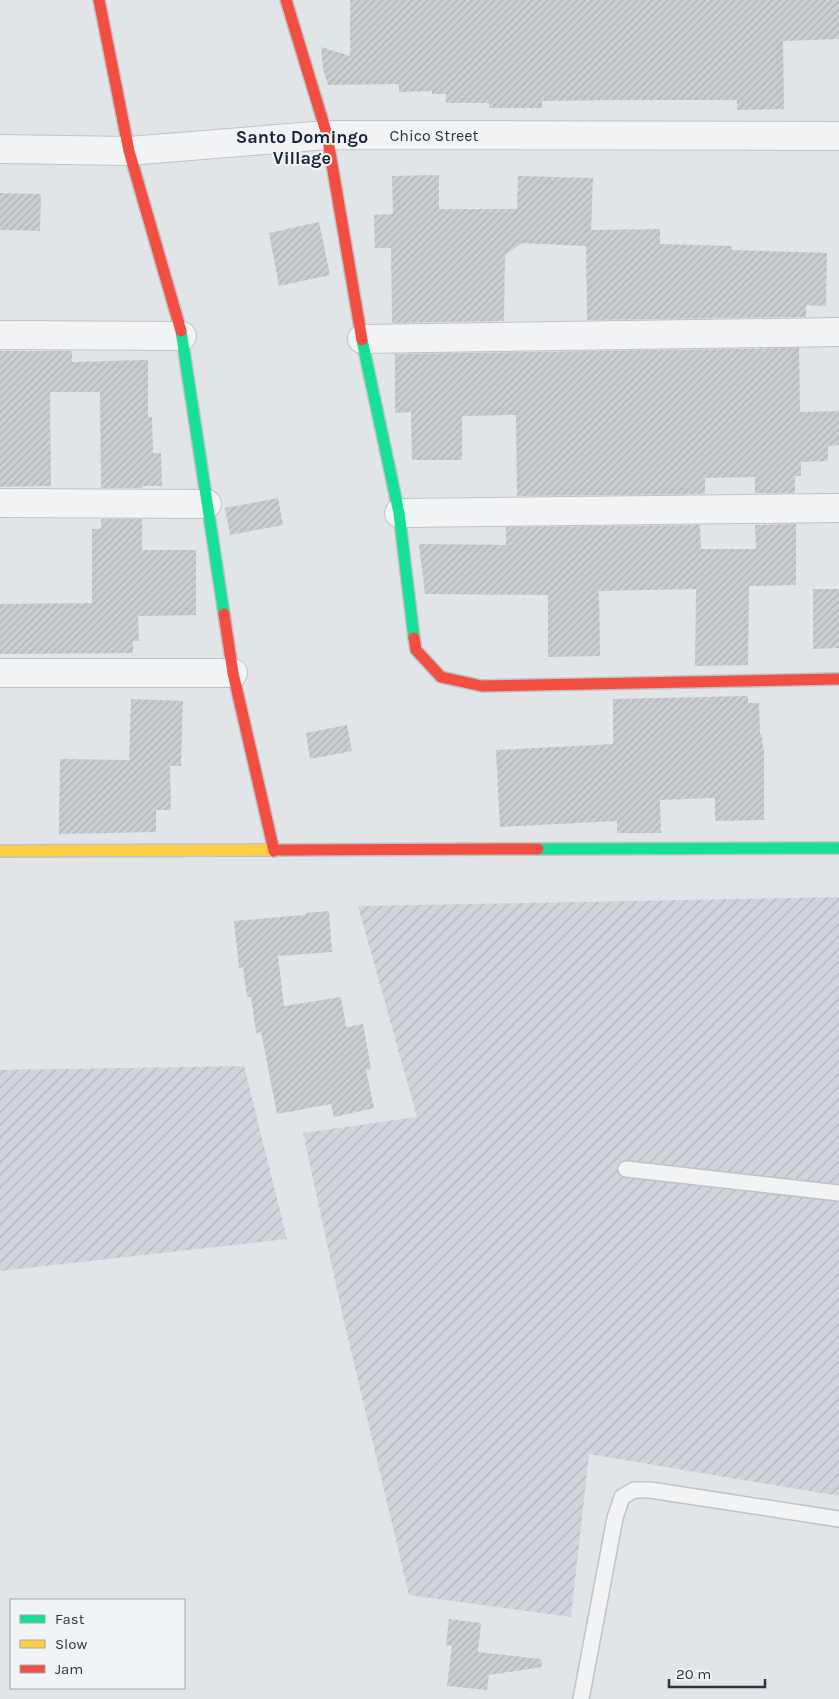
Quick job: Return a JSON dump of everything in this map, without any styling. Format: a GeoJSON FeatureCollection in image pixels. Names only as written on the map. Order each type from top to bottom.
{"type":"FeatureCollection","features":[{"type":"Feature","properties":{"kind":"street"},"geometry":{"type":"LineString","coordinates":[[99,0],[129,151],[182,336],[233,673],[274,851]]}},
{"type":"Feature","properties":{"kind":"street"},"geometry":{"type":"LineString","coordinates":[[286,0],[328,135],[362,339],[399,513],[416,650],[441,677],[482,686],[839,678]]}},
{"type":"Feature","properties":{"kind":"street","name":"Chico Street"},"geometry":{"type":"LineString","coordinates":[[0,149],[129,151],[328,135],[839,136]]}},
{"type":"Feature","properties":{"kind":"street"},"geometry":{"type":"LineString","coordinates":[[362,339],[839,332]]}},
{"type":"Feature","properties":{"kind":"street"},"geometry":{"type":"LineString","coordinates":[[0,335],[182,336]]}},
{"type":"Feature","properties":{"kind":"street"},"geometry":{"type":"LineString","coordinates":[[0,502],[207,504]]}},
{"type":"Feature","properties":{"kind":"street"},"geometry":{"type":"LineString","coordinates":[[399,513],[839,508]]}},
{"type":"Feature","properties":{"kind":"street"},"geometry":{"type":"LineString","coordinates":[[0,673],[233,673]]}},
{"type":"Feature","properties":{"kind":"street"},"geometry":{"type":"LineString","coordinates":[[0,851],[839,848]]}},
{"type":"Feature","properties":{"kind":"lane"},"geometry":{"type":"LineString","coordinates":[[626,1169],[839,1193]]}},
{"type":"Feature","properties":{"kind":"lane"},"geometry":{"type":"LineString","coordinates":[[581,1699],[615,1518],[622,1497],[634,1490],[650,1490],[839,1519]]}},
{"type":"Feature","properties":{"kind":"shaded area"},"geometry":{"type":"Polygon","coordinates":[[[839,897],[839,1496],[589,1454],[571,1617],[409,1595],[343,1317],[303,1133],[417,1117],[358,906],[839,897]]]}},
{"type":"Feature","properties":{"kind":"shaded area"},"geometry":{"type":"Polygon","coordinates":[[[244,1066],[287,1239],[0,1271],[0,1070],[244,1066]]]}},
{"type":"Feature","properties":{"kind":"building"},"geometry":{"type":"Polygon","coordinates":[[[350,0],[839,0],[839,39],[783,41],[784,109],[737,110],[737,100],[542,101],[542,108],[489,108],[489,103],[446,103],[446,94],[432,94],[432,91],[399,92],[399,84],[328,85],[323,69],[321,47],[350,56],[350,0]]]}},
{"type":"Feature","properties":{"kind":"building"},"geometry":{"type":"Polygon","coordinates":[[[439,175],[439,209],[517,209],[518,176],[593,178],[591,230],[660,229],[660,244],[732,246],[732,250],[827,253],[826,306],[806,305],[806,317],[587,320],[586,246],[522,243],[505,255],[504,321],[392,323],[391,248],[375,248],[374,215],[393,214],[392,176],[439,175]]]}},
{"type":"Feature","properties":{"kind":"building"},"geometry":{"type":"Polygon","coordinates":[[[0,193],[41,194],[40,231],[0,230],[0,193]]]}},
{"type":"Feature","properties":{"kind":"building"},"geometry":{"type":"Polygon","coordinates":[[[319,222],[330,275],[279,286],[269,233],[319,222]]]}},
{"type":"Feature","properties":{"kind":"building"},"geometry":{"type":"Polygon","coordinates":[[[799,348],[800,412],[839,411],[839,445],[828,446],[828,461],[801,462],[801,476],[795,476],[795,493],[755,493],[755,477],[705,478],[705,494],[517,496],[516,415],[462,416],[462,460],[412,460],[411,412],[395,413],[395,354],[799,348]]]}},
{"type":"Feature","properties":{"kind":"building"},"geometry":{"type":"Polygon","coordinates":[[[0,351],[72,351],[72,362],[148,360],[148,417],[152,417],[153,453],[161,453],[162,486],[101,488],[100,392],[50,392],[51,486],[0,487],[0,351]]]}},
{"type":"Feature","properties":{"kind":"building"},"geometry":{"type":"Polygon","coordinates":[[[278,498],[283,525],[230,535],[225,508],[278,498]]]}},
{"type":"Feature","properties":{"kind":"building"},"geometry":{"type":"Polygon","coordinates":[[[101,519],[142,519],[142,550],[196,550],[196,615],[138,616],[139,641],[133,641],[133,653],[0,654],[0,604],[92,603],[92,529],[101,529],[101,519]]]}},
{"type":"Feature","properties":{"kind":"building"},"geometry":{"type":"Polygon","coordinates":[[[796,524],[796,585],[749,586],[748,665],[695,666],[696,589],[599,591],[600,656],[548,657],[548,595],[425,594],[419,544],[506,545],[506,527],[700,525],[701,549],[756,549],[755,525],[796,524]]]}},
{"type":"Feature","properties":{"kind":"building"},"geometry":{"type":"Polygon","coordinates":[[[813,589],[839,589],[839,648],[813,649],[813,589]]]}},
{"type":"Feature","properties":{"kind":"building"},"geometry":{"type":"Polygon","coordinates":[[[748,696],[748,703],[759,703],[760,734],[762,734],[764,748],[764,820],[715,821],[715,798],[660,800],[661,833],[617,833],[617,821],[500,827],[496,750],[613,744],[613,699],[748,696]]]}},
{"type":"Feature","properties":{"kind":"building"},"geometry":{"type":"Polygon","coordinates":[[[131,699],[183,701],[181,766],[170,766],[171,810],[156,810],[156,832],[59,834],[60,759],[129,760],[131,699]]]}},
{"type":"Feature","properties":{"kind":"building"},"geometry":{"type":"Polygon","coordinates":[[[347,725],[352,751],[310,759],[306,733],[347,725]]]}},
{"type":"Feature","properties":{"kind":"building"},"geometry":{"type":"Polygon","coordinates":[[[329,911],[332,952],[278,956],[284,1006],[341,997],[346,1027],[363,1024],[371,1069],[366,1070],[374,1108],[334,1117],[331,1104],[277,1114],[261,1032],[256,1033],[251,997],[247,997],[243,967],[239,968],[234,921],[329,911]]]}},
{"type":"Feature","properties":{"kind":"building"},"geometry":{"type":"Polygon","coordinates":[[[449,1619],[481,1623],[478,1652],[541,1659],[542,1667],[489,1675],[487,1690],[447,1686],[452,1646],[446,1645],[449,1619]]]}},
{"type":"Feature","properties":{"kind":"traffic: fast"},"geometry":{"type":"LineString","coordinates":[[181,331],[224,614]]}},
{"type":"Feature","properties":{"kind":"traffic: fast"},"geometry":{"type":"LineString","coordinates":[[362,340],[399,513],[414,638]]}},
{"type":"Feature","properties":{"kind":"traffic: fast"},"geometry":{"type":"LineString","coordinates":[[538,849],[839,848]]}},
{"type":"Feature","properties":{"kind":"traffic: slow"},"geometry":{"type":"LineString","coordinates":[[0,851],[280,850]]}},
{"type":"Feature","properties":{"kind":"traffic: jam"},"geometry":{"type":"LineString","coordinates":[[99,0],[129,151],[181,331]]}},
{"type":"Feature","properties":{"kind":"traffic: jam"},"geometry":{"type":"LineString","coordinates":[[286,0],[327,135],[362,340]]}},
{"type":"Feature","properties":{"kind":"traffic: jam"},"geometry":{"type":"LineString","coordinates":[[224,614],[233,673],[274,851]]}},
{"type":"Feature","properties":{"kind":"traffic: jam"},"geometry":{"type":"LineString","coordinates":[[414,638],[416,650],[441,677],[482,686],[839,679]]}},
{"type":"Feature","properties":{"kind":"traffic: jam"},"geometry":{"type":"LineString","coordinates":[[280,850],[538,849]]}},
{"type":"Feature","properties":{"kind":"district","name":"Santo Domingo Village"},"geometry":{"type":"Point","coordinates":[302,147]}}]}
